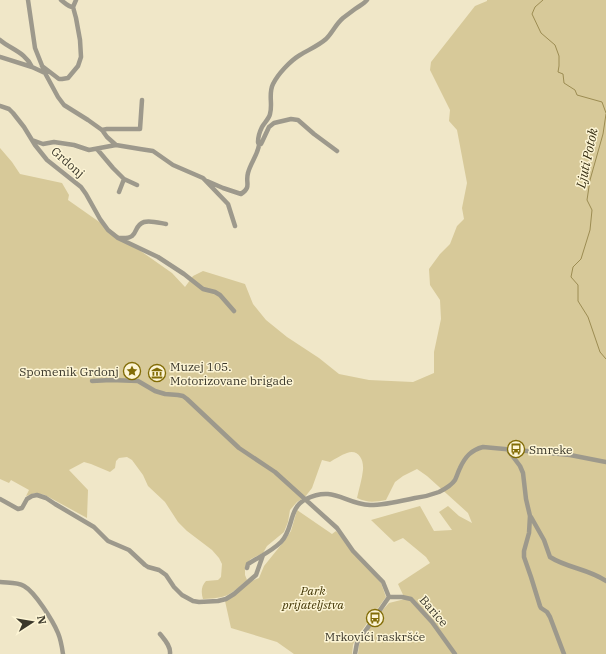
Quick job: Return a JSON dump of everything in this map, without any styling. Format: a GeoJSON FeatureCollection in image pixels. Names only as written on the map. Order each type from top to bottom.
{"type":"FeatureCollection","features":[{"type":"Feature","properties":{"kind":"street"},"geometry":{"type":"LineString","coordinates":[[28,0],[35,48],[45,73],[58,97],[64,105],[102,130],[116,145]]}},
{"type":"Feature","properties":{"kind":"street"},"geometry":{"type":"LineString","coordinates":[[61,0],[73,8]]}},
{"type":"Feature","properties":{"kind":"street"},"geometry":{"type":"LineString","coordinates":[[42,66],[59,79],[68,78],[78,66],[81,57],[80,40],[73,8],[76,0]]}},
{"type":"Feature","properties":{"kind":"street"},"geometry":{"type":"LineString","coordinates":[[259,145],[259,136],[270,113],[270,94],[274,81],[292,61],[325,40],[332,33],[337,23],[367,0]]}},
{"type":"Feature","properties":{"kind":"street"},"geometry":{"type":"LineString","coordinates":[[0,40],[23,55],[32,67]]}},
{"type":"Feature","properties":{"kind":"street"},"geometry":{"type":"LineString","coordinates":[[0,57],[32,67],[45,73]]}},
{"type":"Feature","properties":{"kind":"street"},"geometry":{"type":"LineString","coordinates":[[102,130],[140,129],[142,100]]}},
{"type":"Feature","properties":{"kind":"street","name":"Grdonj"},"geometry":{"type":"LineString","coordinates":[[0,106],[9,109],[13,113],[47,160],[81,187],[108,230],[118,238],[158,257],[204,289],[220,295],[234,310]]}},
{"type":"Feature","properties":{"kind":"street"},"geometry":{"type":"LineString","coordinates":[[32,140],[43,144],[54,142],[89,150],[116,145],[152,151],[173,165],[223,188],[241,194],[248,188],[248,173],[259,145],[261,144],[269,127],[274,123],[291,119],[298,120],[314,134],[337,150]]}},
{"type":"Feature","properties":{"kind":"street"},"geometry":{"type":"LineString","coordinates":[[97,149],[124,179],[137,185]]}},
{"type":"Feature","properties":{"kind":"street"},"geometry":{"type":"LineString","coordinates":[[203,178],[228,204],[235,226]]}},
{"type":"Feature","properties":{"kind":"street"},"geometry":{"type":"LineString","coordinates":[[119,192],[124,179]]}},
{"type":"Feature","properties":{"kind":"street"},"geometry":{"type":"LineString","coordinates":[[118,238],[131,237],[136,228],[144,222],[166,224]]}},
{"type":"Feature","properties":{"kind":"street"},"geometry":{"type":"LineString","coordinates":[[92,381],[138,381],[155,391],[182,396],[203,413],[239,448],[275,472],[337,528],[353,551],[383,582],[389,597],[357,643],[355,654]]}},
{"type":"Feature","properties":{"kind":"street"},"geometry":{"type":"LineString","coordinates":[[247,568],[248,564],[282,542],[286,536],[295,509],[299,504],[305,499],[323,493],[334,494],[349,500],[370,505],[387,504],[434,494],[447,488],[455,480],[460,467],[470,452],[477,448],[483,447],[570,456],[606,462]]}},
{"type":"Feature","properties":{"kind":"street"},"geometry":{"type":"LineString","coordinates":[[508,450],[522,469],[530,516],[529,533],[524,551],[524,557],[540,606],[550,617],[564,654]]}},
{"type":"Feature","properties":{"kind":"street"},"geometry":{"type":"LineString","coordinates":[[0,499],[18,509],[22,508],[28,498],[37,495],[43,496],[94,527],[108,541],[130,550],[148,567],[159,570],[166,575],[174,587],[182,595],[193,602],[218,601],[226,599],[234,594],[256,575],[263,555]]}},
{"type":"Feature","properties":{"kind":"street"},"geometry":{"type":"LineString","coordinates":[[530,516],[544,540],[550,556],[606,581]]}},
{"type":"Feature","properties":{"kind":"street"},"geometry":{"type":"LineString","coordinates":[[0,582],[23,585],[34,594],[58,632],[64,654]]}},
{"type":"Feature","properties":{"kind":"street","name":"Barice"},"geometry":{"type":"LineString","coordinates":[[389,597],[411,599],[432,622],[455,654]]}},
{"type":"Feature","properties":{"kind":"street"},"geometry":{"type":"LineString","coordinates":[[160,634],[170,648],[170,654]]}},
{"type":"Feature","properties":{"kind":"green space"},"geometry":{"type":"Polygon","coordinates":[[[487,0],[606,0],[606,654],[358,654],[361,640],[378,615],[389,603],[405,599],[398,584],[430,563],[426,557],[403,538],[394,542],[371,520],[420,506],[434,531],[452,530],[439,512],[448,506],[459,516],[472,523],[468,513],[427,476],[417,469],[395,482],[386,500],[374,502],[357,498],[363,470],[360,456],[354,452],[351,452],[330,462],[322,460],[312,488],[305,497],[297,502],[290,510],[288,522],[284,532],[267,546],[263,553],[251,559],[247,563],[245,575],[247,580],[236,590],[223,597],[203,599],[202,590],[204,583],[206,581],[218,580],[221,577],[222,564],[219,558],[212,550],[187,531],[178,522],[165,502],[148,486],[143,475],[132,460],[127,457],[119,458],[116,461],[115,468],[110,472],[84,462],[69,470],[88,490],[87,518],[45,495],[35,493],[26,496],[29,490],[11,480],[9,483],[0,479],[0,148],[20,174],[62,183],[69,195],[68,200],[172,273],[185,287],[193,276],[203,271],[245,284],[253,304],[266,320],[339,374],[369,380],[413,382],[434,373],[434,352],[441,319],[440,300],[430,285],[429,269],[440,254],[450,244],[457,226],[464,219],[462,208],[467,183],[457,130],[449,121],[450,110],[430,70],[431,62],[475,6],[487,0]]]}},
{"type":"Feature","properties":{"kind":"green space","name":"Park prijateljstva"},"geometry":{"type":"Polygon","coordinates":[[[297,510],[332,534],[336,531],[381,583],[386,597],[355,640],[352,654],[294,654],[277,642],[231,628],[225,601],[249,582],[259,578],[264,566],[291,531],[297,510]]]}},
{"type":"Feature","properties":{"kind":"waterway","name":"Ljuti Potok"},"geometry":{"type":"LineString","coordinates":[[543,0],[535,7],[532,14],[541,33],[555,45],[559,56],[558,72],[563,74],[564,83],[575,90],[577,95],[602,102],[606,113]]}},
{"type":"Feature","properties":{"kind":"waterway","name":"Ljuti Potok"},"geometry":{"type":"LineString","coordinates":[[606,114],[603,134],[590,180],[587,200],[592,210],[590,230],[581,259],[573,267],[571,277],[578,285],[578,301],[588,317],[600,352],[606,359]]}},
{"type":"Feature","properties":{"kind":"place","name":"Spomenik Grdonj"},"geometry":{"type":"Point","coordinates":[132,371]}},
{"type":"Feature","properties":{"kind":"place","name":"Muzej 105. Motorizovane brigade"},"geometry":{"type":"Point","coordinates":[157,373]}},
{"type":"Feature","properties":{"kind":"place","name":"Smreke"},"geometry":{"type":"Point","coordinates":[516,449]}},
{"type":"Feature","properties":{"kind":"place","name":"Mrkovići raskršće"},"geometry":{"type":"Point","coordinates":[375,618]}}]}
